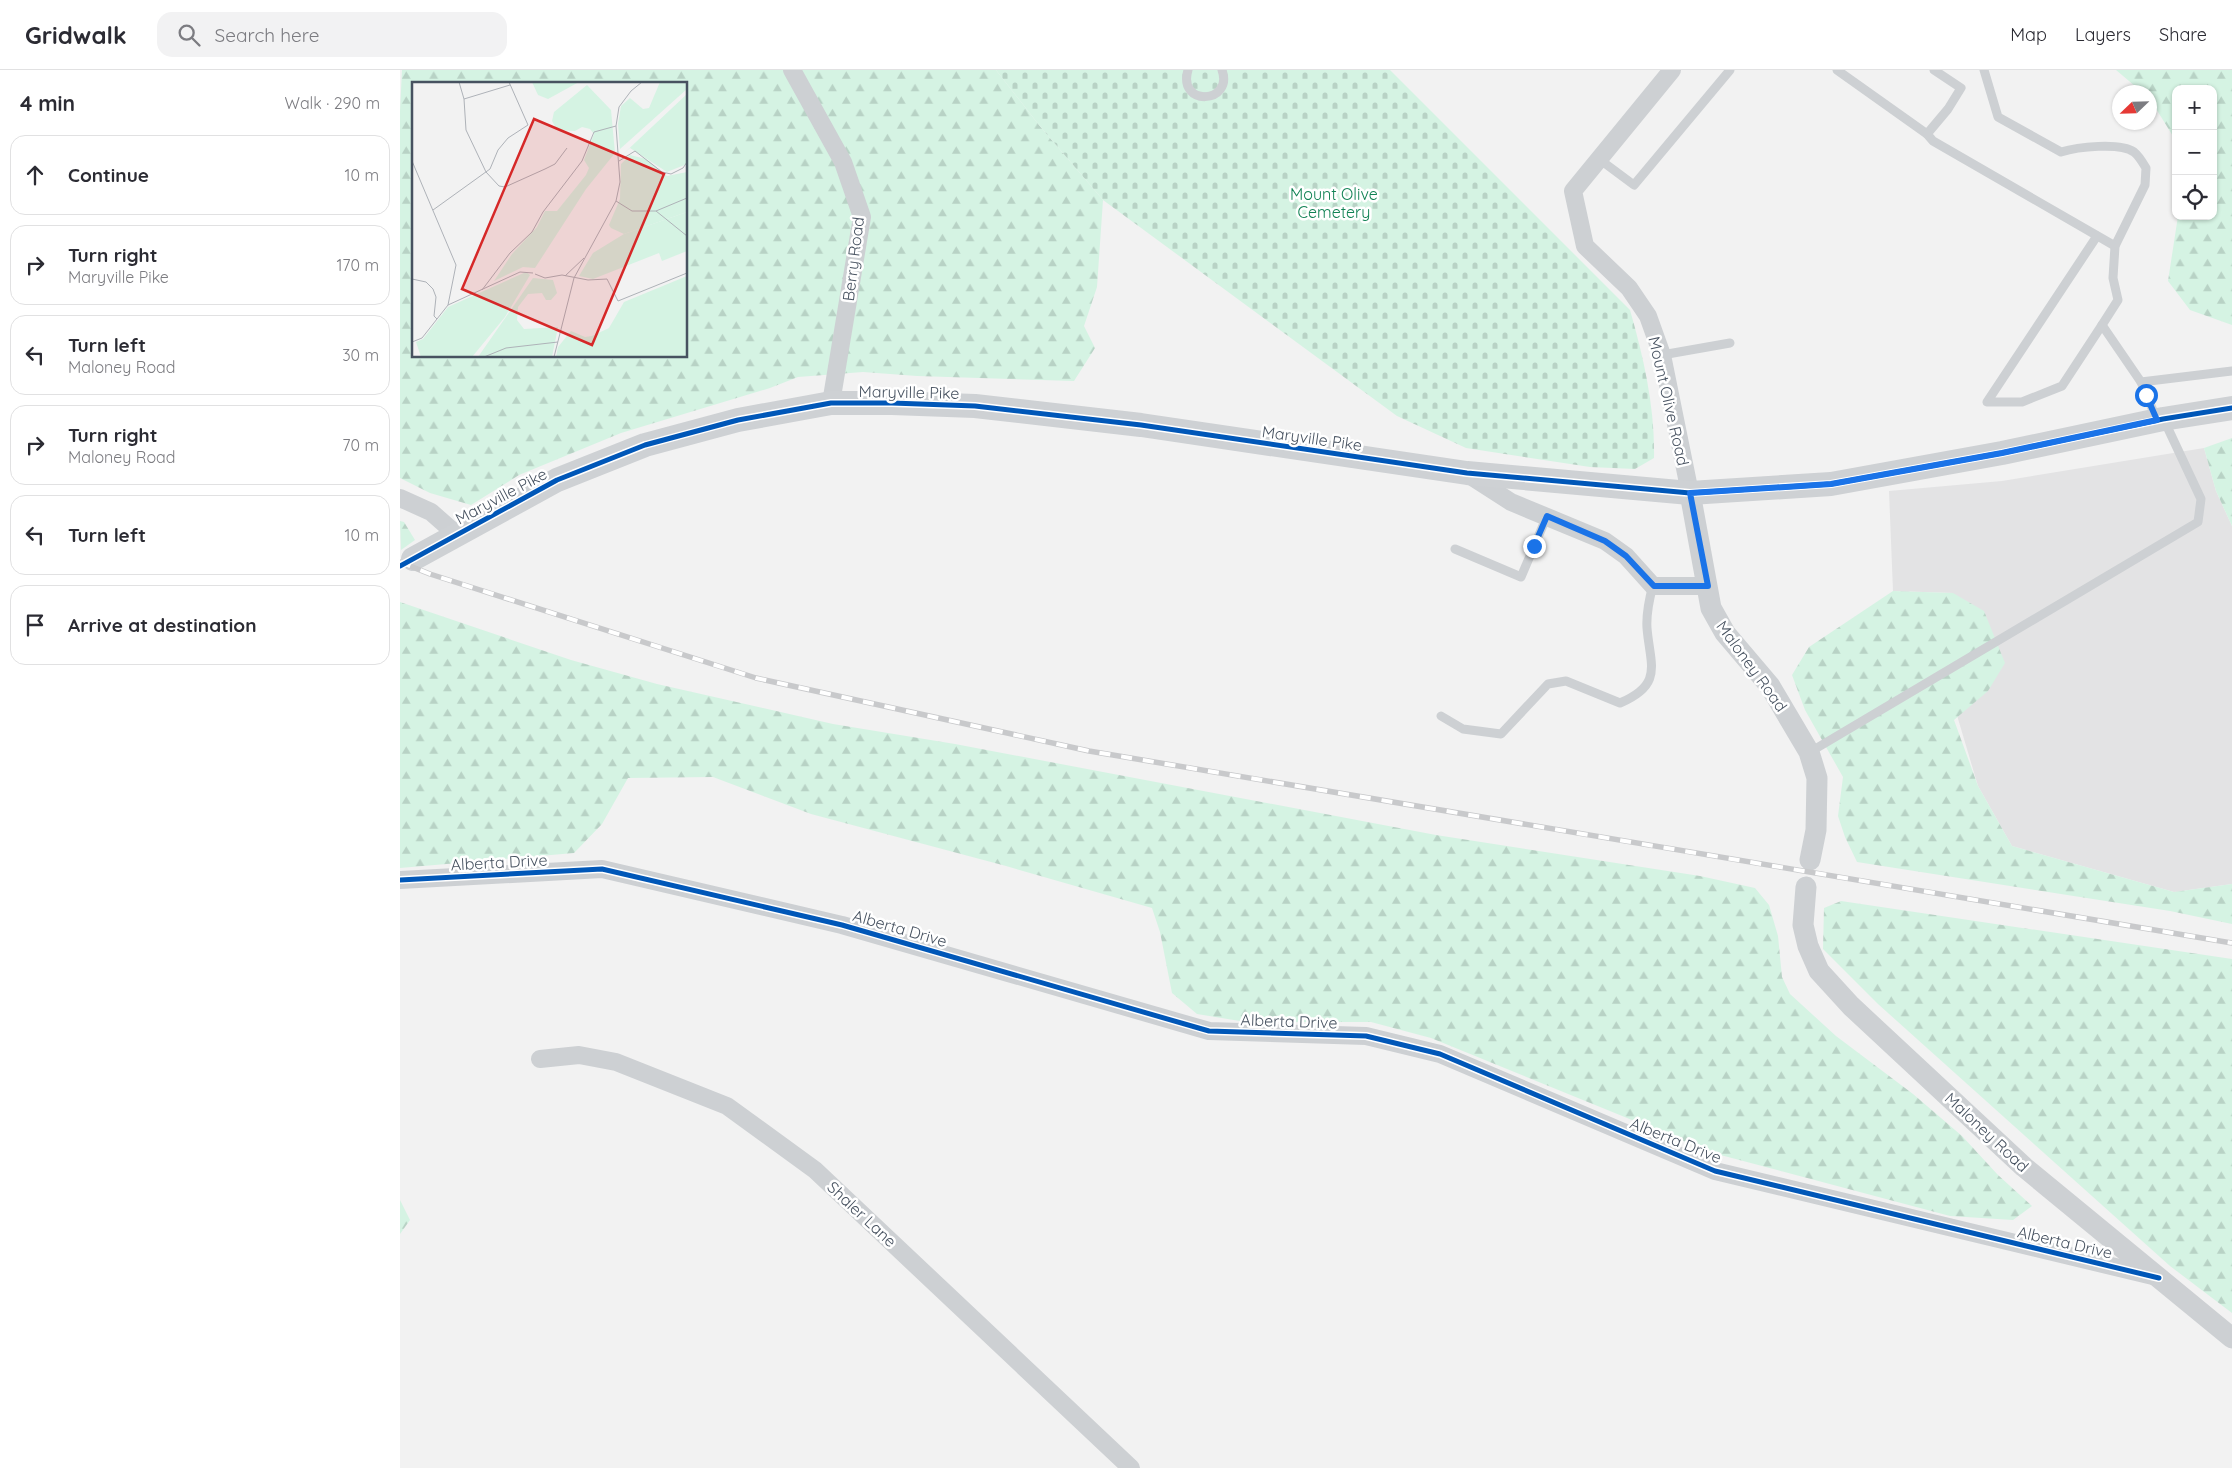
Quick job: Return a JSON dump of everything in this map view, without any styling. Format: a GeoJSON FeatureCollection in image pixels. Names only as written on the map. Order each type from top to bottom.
{"type":"FeatureCollection","features":[{"type":"Feature","properties":{"kind":"main road","name":"Maryville Pike"},"geometry":{"type":"LineString","coordinates":[[413,559],[557,480],[645,445],[738,420],[831,403],[975,406],[1141,425],[1467,473],[1690,493],[1831,484],[2002,453],[2160,420],[2232,408]]}},
{"type":"Feature","properties":{"kind":"street","name":"Berry Road"},"geometry":{"type":"LineString","coordinates":[[792,70],[843,162],[862,216],[831,403]]}},
{"type":"Feature","properties":{"kind":"street","name":"Mount Olive Road"},"geometry":{"type":"LineString","coordinates":[[1672,70],[1573,191],[1585,246],[1629,288],[1648,316],[1662,355],[1690,493]]}},
{"type":"Feature","properties":{"kind":"street"},"geometry":{"type":"LineString","coordinates":[[1467,473],[1510,502],[1605,541],[1626,556],[1653,585],[1708,586]]}},
{"type":"Feature","properties":{"kind":"street","name":"Maloney Road"},"geometry":{"type":"LineString","coordinates":[[1690,493],[1712,608],[1725,632],[1770,686],[1809,752],[1817,778],[1816,830],[1810,860]]}},
{"type":"Feature","properties":{"kind":"street"},"geometry":{"type":"LineString","coordinates":[[400,498],[431,512],[456,534]]}},
{"type":"Feature","properties":{"kind":"street","name":"Alberta Drive"},"geometry":{"type":"LineString","coordinates":[[400,880],[602,869],[842,925],[1209,1030],[1366,1036],[1440,1054],[1715,1171],[2160,1278]]}},
{"type":"Feature","properties":{"kind":"street","name":"Maloney Road"},"geometry":{"type":"LineString","coordinates":[[1806,887],[1803,925],[1808,946],[1818,970],[1851,1006],[2024,1167],[2232,1338]]}},
{"type":"Feature","properties":{"kind":"street","name":"Shaler Lane"},"geometry":{"type":"LineString","coordinates":[[540,1059],[580,1055],[616,1062],[727,1106],[815,1170],[1131,1468]]}},
{"type":"Feature","properties":{"kind":"lane"},"geometry":{"type":"LineString","coordinates":[[1188,70],[1186,82],[1188,88],[1204,98],[1210,97],[1220,89],[1224,77],[1222,70]]}},
{"type":"Feature","properties":{"kind":"lane"},"geometry":{"type":"LineString","coordinates":[[1599,159],[1634,186],[1730,70]]}},
{"type":"Feature","properties":{"kind":"lane"},"geometry":{"type":"LineString","coordinates":[[1837,70],[1927,134],[1932,141],[2115,246]]}},
{"type":"Feature","properties":{"kind":"lane"},"geometry":{"type":"LineString","coordinates":[[1927,134],[1948,109],[1961,88],[1934,70]]}},
{"type":"Feature","properties":{"kind":"lane"},"geometry":{"type":"LineString","coordinates":[[1984,70],[1998,117],[2061,152],[2079,147],[2113,147],[2134,152],[2146,168],[2145,185],[2115,246],[2113,278],[2118,300],[2062,386],[2022,402],[1987,402],[2097,236]]}},
{"type":"Feature","properties":{"kind":"lane"},"geometry":{"type":"LineString","coordinates":[[1809,752],[2198,522],[2201,499],[2141,382],[2102,325]]}},
{"type":"Feature","properties":{"kind":"lane"},"geometry":{"type":"LineString","coordinates":[[1662,355],[1730,343]]}},
{"type":"Feature","properties":{"kind":"lane"},"geometry":{"type":"LineString","coordinates":[[2141,382],[2232,371]]}},
{"type":"Feature","properties":{"kind":"lane"},"geometry":{"type":"LineString","coordinates":[[1455,549],[1521,577],[1547,516]]}},
{"type":"Feature","properties":{"kind":"lane"},"geometry":{"type":"LineString","coordinates":[[1441,716],[1463,729],[1502,734],[1548,684],[1566,681],[1620,703],[1634,697],[1649,681],[1653,667],[1647,629],[1647,608],[1653,585]]}},
{"type":"Feature","properties":{"kind":"shaded area"},"geometry":{"type":"Polygon","coordinates":[[[2204,448],[2216,491],[2232,526],[2232,884],[2174,892],[2012,846],[1978,786],[1956,712],[1953,593],[1893,591],[1889,491],[2002,481],[2204,448]]]}},
{"type":"Feature","properties":{"kind":"green space"},"geometry":{"type":"Polygon","coordinates":[[[402,70],[996,70],[1039,125],[1103,200],[1097,287],[1084,326],[1095,348],[1074,381],[917,376],[863,372],[798,377],[770,388],[621,433],[519,475],[471,505],[430,493],[400,478],[400,111],[402,70]]]}},
{"type":"Feature","properties":{"kind":"green space","name":"Mount Olive Cemetery"},"geometry":{"type":"Polygon","coordinates":[[[996,70],[1390,70],[1630,310],[1640,347],[1651,402],[1654,458],[1635,469],[1590,467],[1466,448],[1397,416],[1103,200],[1039,125],[996,70]]]}},
{"type":"Feature","properties":{"kind":"green space"},"geometry":{"type":"Polygon","coordinates":[[[2116,70],[2232,70],[2232,325],[2190,310],[2168,281],[2177,220],[2217,220],[2217,85],[2172,85],[2172,135],[2157,110],[2157,85],[2134,85],[2116,70]]]}},
{"type":"Feature","properties":{"kind":"green space"},"geometry":{"type":"Polygon","coordinates":[[[2232,438],[2232,526],[2216,491],[2204,448],[2232,438]]]}},
{"type":"Feature","properties":{"kind":"green space"},"geometry":{"type":"Polygon","coordinates":[[[400,521],[404,522],[415,540],[401,550],[400,521]]]}},
{"type":"Feature","properties":{"kind":"green space"},"geometry":{"type":"Polygon","coordinates":[[[1893,591],[1953,593],[1984,611],[2005,663],[1988,691],[1954,720],[1978,786],[2012,846],[2174,892],[2232,884],[2232,924],[2170,911],[1857,862],[1845,837],[1838,816],[1843,777],[1805,710],[1792,675],[1809,647],[1893,591]]]}},
{"type":"Feature","properties":{"kind":"green space"},"geometry":{"type":"Polygon","coordinates":[[[400,602],[571,660],[657,684],[833,724],[955,744],[1436,835],[1700,876],[1755,888],[1769,905],[1778,936],[1782,977],[1790,994],[1836,1036],[1913,1094],[1962,1136],[1998,1175],[2032,1206],[2013,1220],[1950,1216],[1713,1153],[1431,1038],[1371,1022],[1246,1022],[1197,1014],[1172,993],[1160,932],[1152,908],[1006,866],[811,814],[713,777],[628,778],[602,824],[574,853],[400,868],[400,602]]]}},
{"type":"Feature","properties":{"kind":"green space"},"geometry":{"type":"Polygon","coordinates":[[[1841,901],[2232,959],[2232,1313],[2170,1266],[1878,1004],[1823,949],[1824,908],[1841,901]]]}},
{"type":"Feature","properties":{"kind":"green space"},"geometry":{"type":"Polygon","coordinates":[[[400,1200],[410,1220],[400,1234],[400,1200]]]}},
{"type":"Feature","properties":{"kind":"railway"},"geometry":{"type":"LineString","coordinates":[[400,562],[430,574],[756,678],[1089,751],[2232,943]]}},
{"type":"Feature","properties":{"kind":"cycle path"},"geometry":{"type":"LineString","coordinates":[[400,566],[557,480],[645,445],[738,420],[831,403],[975,406],[1141,425],[1467,473],[1690,493],[1831,484],[2002,453],[2163,419],[2232,408]]}},
{"type":"Feature","properties":{"kind":"cycle path"},"geometry":{"type":"LineString","coordinates":[[400,880],[602,869],[842,925],[1209,1031],[1366,1036],[1440,1054],[1715,1171],[2159,1278]]}},
{"type":"Feature","properties":{"kind":"route"},"geometry":{"type":"LineString","coordinates":[[1534,546],[1547,516],[1605,541],[1626,556],[1654,586],[1708,586],[1690,493],[1831,484],[2002,453],[2157,420],[2146,395]]}}]}
